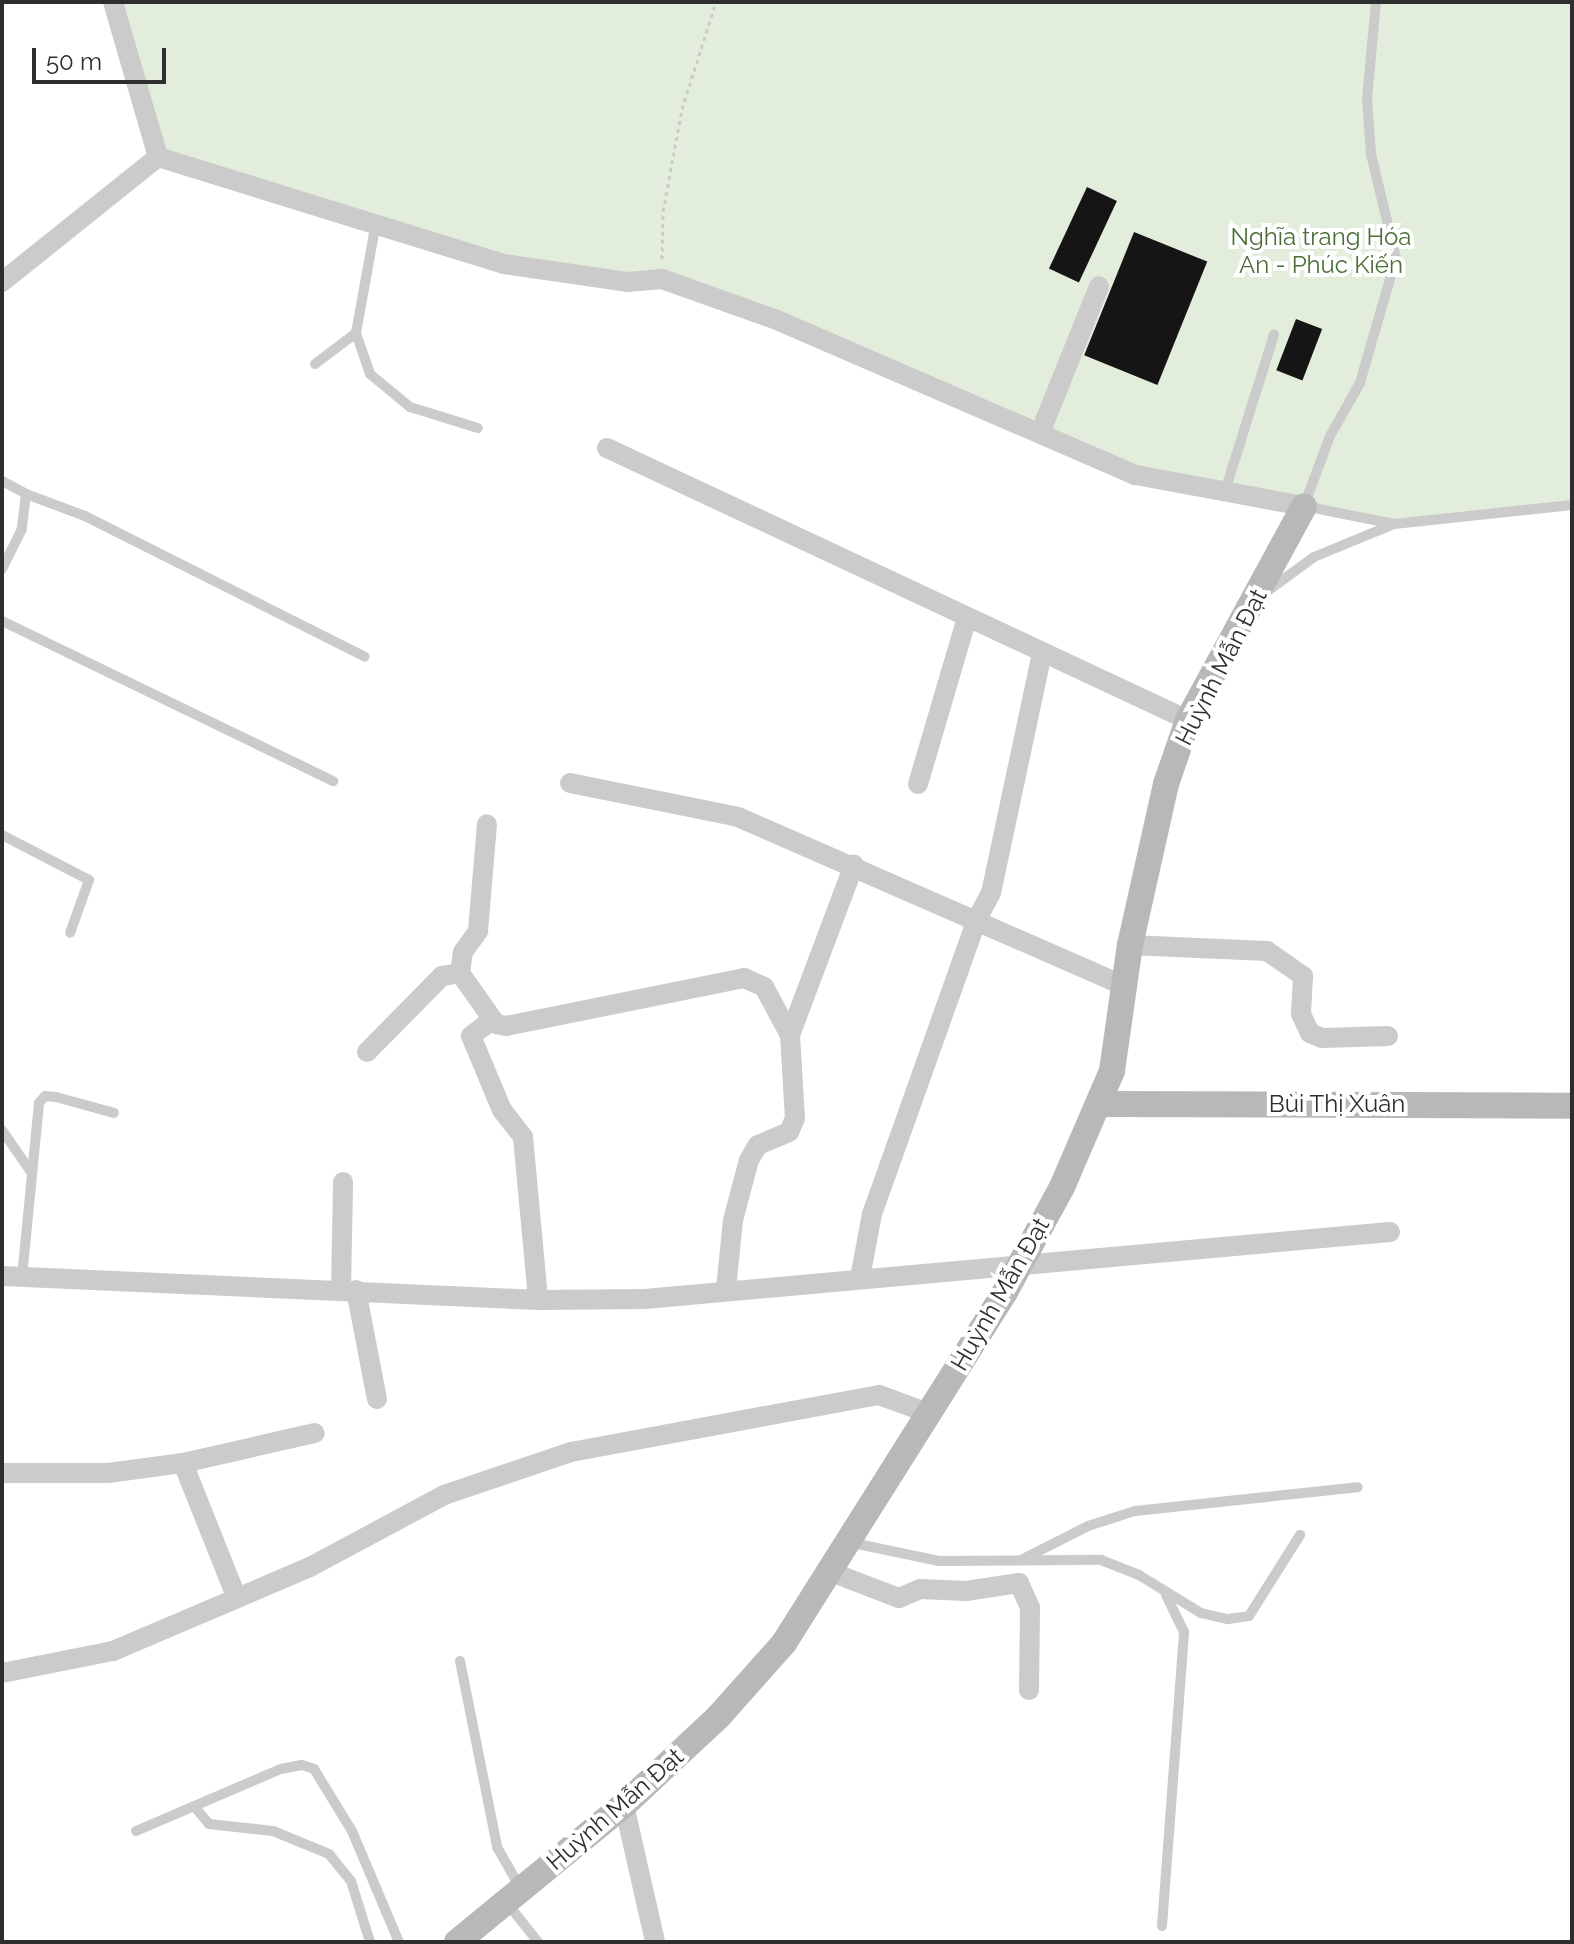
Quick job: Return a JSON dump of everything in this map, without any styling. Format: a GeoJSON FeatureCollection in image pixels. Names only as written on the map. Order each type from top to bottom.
{"type":"FeatureCollection","features":[{"type":"Feature","properties":{"kind":"main road","name":"Huỳnh Mẫn Đạt"},"geometry":{"type":"LineString","coordinates":[[457,1942],[624,1805],[719,1716],[784,1643],[831,1572],[1016,1267],[1101,1104],[1120,1038],[1130,945],[1166,784],[1188,720],[1304,506]]}},
{"type":"Feature","properties":{"kind":"main road","name":"Bùi Thị Xuân"},"geometry":{"type":"LineString","coordinates":[[1101,1104],[1572,1106]]}},
{"type":"Feature","properties":{"kind":"street"},"geometry":{"type":"LineString","coordinates":[[113,2],[158,157]]}},
{"type":"Feature","properties":{"kind":"street"},"geometry":{"type":"LineString","coordinates":[[158,157],[338,209],[375,228],[504,264],[576,277],[627,282],[662,279],[777,320],[1136,475],[1304,506]]}},
{"type":"Feature","properties":{"kind":"street"},"geometry":{"type":"LineString","coordinates":[[2,282],[158,157]]}},
{"type":"Feature","properties":{"kind":"street"},"geometry":{"type":"LineString","coordinates":[[1040,433],[1099,286]]}},
{"type":"Feature","properties":{"kind":"street"},"geometry":{"type":"LineString","coordinates":[[607,448],[1188,720]]}},
{"type":"Feature","properties":{"kind":"street"},"geometry":{"type":"LineString","coordinates":[[918,784],[967,618]]}},
{"type":"Feature","properties":{"kind":"street"},"geometry":{"type":"LineString","coordinates":[[860,1278],[872,1214],[977,919],[991,893],[1042,653]]}},
{"type":"Feature","properties":{"kind":"street"},"geometry":{"type":"LineString","coordinates":[[570,783],[738,817],[854,865],[1124,986]]}},
{"type":"Feature","properties":{"kind":"street"},"geometry":{"type":"LineString","coordinates":[[487,824],[478,931],[463,952],[460,973],[492,1020],[506,1026],[744,978],[770,994],[790,1035]]}},
{"type":"Feature","properties":{"kind":"street"},"geometry":{"type":"LineString","coordinates":[[726,1289],[733,1220],[749,1160],[758,1145],[793,1128],[790,1035],[854,865]]}},
{"type":"Feature","properties":{"kind":"street"},"geometry":{"type":"LineString","coordinates":[[1130,945],[1267,951],[1303,976],[1301,1014],[1310,1033],[1322,1038],[1388,1036]]}},
{"type":"Feature","properties":{"kind":"street"},"geometry":{"type":"LineString","coordinates":[[367,1052],[442,976],[460,973]]}},
{"type":"Feature","properties":{"kind":"street"},"geometry":{"type":"LineString","coordinates":[[492,1020],[471,1036],[502,1110],[523,1137],[538,1300]]}},
{"type":"Feature","properties":{"kind":"street"},"geometry":{"type":"LineString","coordinates":[[343,1182],[349,1290],[377,1399]]}},
{"type":"Feature","properties":{"kind":"street"},"geometry":{"type":"LineString","coordinates":[[12,1276],[538,1300],[645,1299],[726,1289],[1016,1267],[1390,1232]]}},
{"type":"Feature","properties":{"kind":"street"},"geometry":{"type":"LineString","coordinates":[[2,1673],[113,1651],[310,1567],[444,1495],[571,1452],[879,1395],[928,1413]]}},
{"type":"Feature","properties":{"kind":"street"},"geometry":{"type":"LineString","coordinates":[[2,1473],[108,1473],[183,1463],[315,1433]]}},
{"type":"Feature","properties":{"kind":"street"},"geometry":{"type":"LineString","coordinates":[[183,1463],[236,1596]]}},
{"type":"Feature","properties":{"kind":"street"},"geometry":{"type":"LineString","coordinates":[[831,1572],[899,1598],[920,1589],[955,1592],[1019,1583],[1030,1608],[1029,1690]]}},
{"type":"Feature","properties":{"kind":"street"},"geometry":{"type":"LineString","coordinates":[[624,1805],[655,1942]]}},
{"type":"Feature","properties":{"kind":"lane"},"geometry":{"type":"LineString","coordinates":[[1376,2],[1367,99],[1371,154],[1396,258],[1360,383],[1330,436],[1304,506],[1394,524]]}},
{"type":"Feature","properties":{"kind":"lane"},"geometry":{"type":"LineString","coordinates":[[375,228],[356,333],[370,374],[410,407],[478,428]]}},
{"type":"Feature","properties":{"kind":"lane"},"geometry":{"type":"LineString","coordinates":[[315,364],[356,333]]}},
{"type":"Feature","properties":{"kind":"lane"},"geometry":{"type":"LineString","coordinates":[[1225,491],[1274,335]]}},
{"type":"Feature","properties":{"kind":"lane"},"geometry":{"type":"LineString","coordinates":[[2,481],[26,494],[85,516],[365,657]]}},
{"type":"Feature","properties":{"kind":"lane"},"geometry":{"type":"LineString","coordinates":[[2,569],[22,529],[26,494]]}},
{"type":"Feature","properties":{"kind":"lane"},"geometry":{"type":"LineString","coordinates":[[1251,603],[1314,557],[1394,524],[1572,505]]}},
{"type":"Feature","properties":{"kind":"lane"},"geometry":{"type":"LineString","coordinates":[[2,621],[333,781]]}},
{"type":"Feature","properties":{"kind":"lane"},"geometry":{"type":"LineString","coordinates":[[2,835],[83,872],[89,880],[70,933]]}},
{"type":"Feature","properties":{"kind":"lane"},"geometry":{"type":"LineString","coordinates":[[12,1276],[32,1174],[39,1103],[45,1096],[114,1113]]}},
{"type":"Feature","properties":{"kind":"lane"},"geometry":{"type":"LineString","coordinates":[[2,1130],[24,1155],[32,1174]]}},
{"type":"Feature","properties":{"kind":"lane"},"geometry":{"type":"LineString","coordinates":[[1021,1561],[1088,1526],[1135,1511],[1358,1487]]}},
{"type":"Feature","properties":{"kind":"lane"},"geometry":{"type":"LineString","coordinates":[[847,1542],[939,1561],[1101,1560],[1139,1575],[1166,1595],[1201,1613],[1228,1619],[1249,1616],[1300,1535]]}},
{"type":"Feature","properties":{"kind":"lane"},"geometry":{"type":"LineString","coordinates":[[1162,1926],[1184,1632],[1166,1595]]}},
{"type":"Feature","properties":{"kind":"lane"},"geometry":{"type":"LineString","coordinates":[[460,1661],[497,1847],[515,1897],[538,1942]]}},
{"type":"Feature","properties":{"kind":"lane"},"geometry":{"type":"LineString","coordinates":[[136,1831],[281,1769],[302,1765],[314,1769],[352,1831],[399,1942]]}},
{"type":"Feature","properties":{"kind":"lane"},"geometry":{"type":"LineString","coordinates":[[194,1806],[209,1824],[273,1831],[329,1854],[351,1881],[370,1942]]}},
{"type":"Feature","properties":{"kind":"path"},"geometry":{"type":"LineString","coordinates":[[662,279],[670,170],[685,96],[716,2]]}},
{"type":"Feature","properties":{"kind":"green space","name":"Nghĩa trang Hóa An - Phúc Kiến"},"geometry":{"type":"Polygon","coordinates":[[[119,2],[1572,2],[1572,501],[1393,520],[1137,469],[895,365],[628,277],[507,259],[163,152],[119,2]]]}},
{"type":"Feature","properties":{"kind":"building"},"geometry":{"type":"Polygon","coordinates":[[[1087,187],[1117,201],[1079,283],[1049,269],[1087,187]]]}},
{"type":"Feature","properties":{"kind":"building"},"geometry":{"type":"Polygon","coordinates":[[[1134,232],[1207,262],[1157,385],[1084,355],[1134,232]]]}},
{"type":"Feature","properties":{"kind":"building"},"geometry":{"type":"Polygon","coordinates":[[[1296,319],[1322,329],[1302,380],[1276,370],[1296,319]]]}}]}
